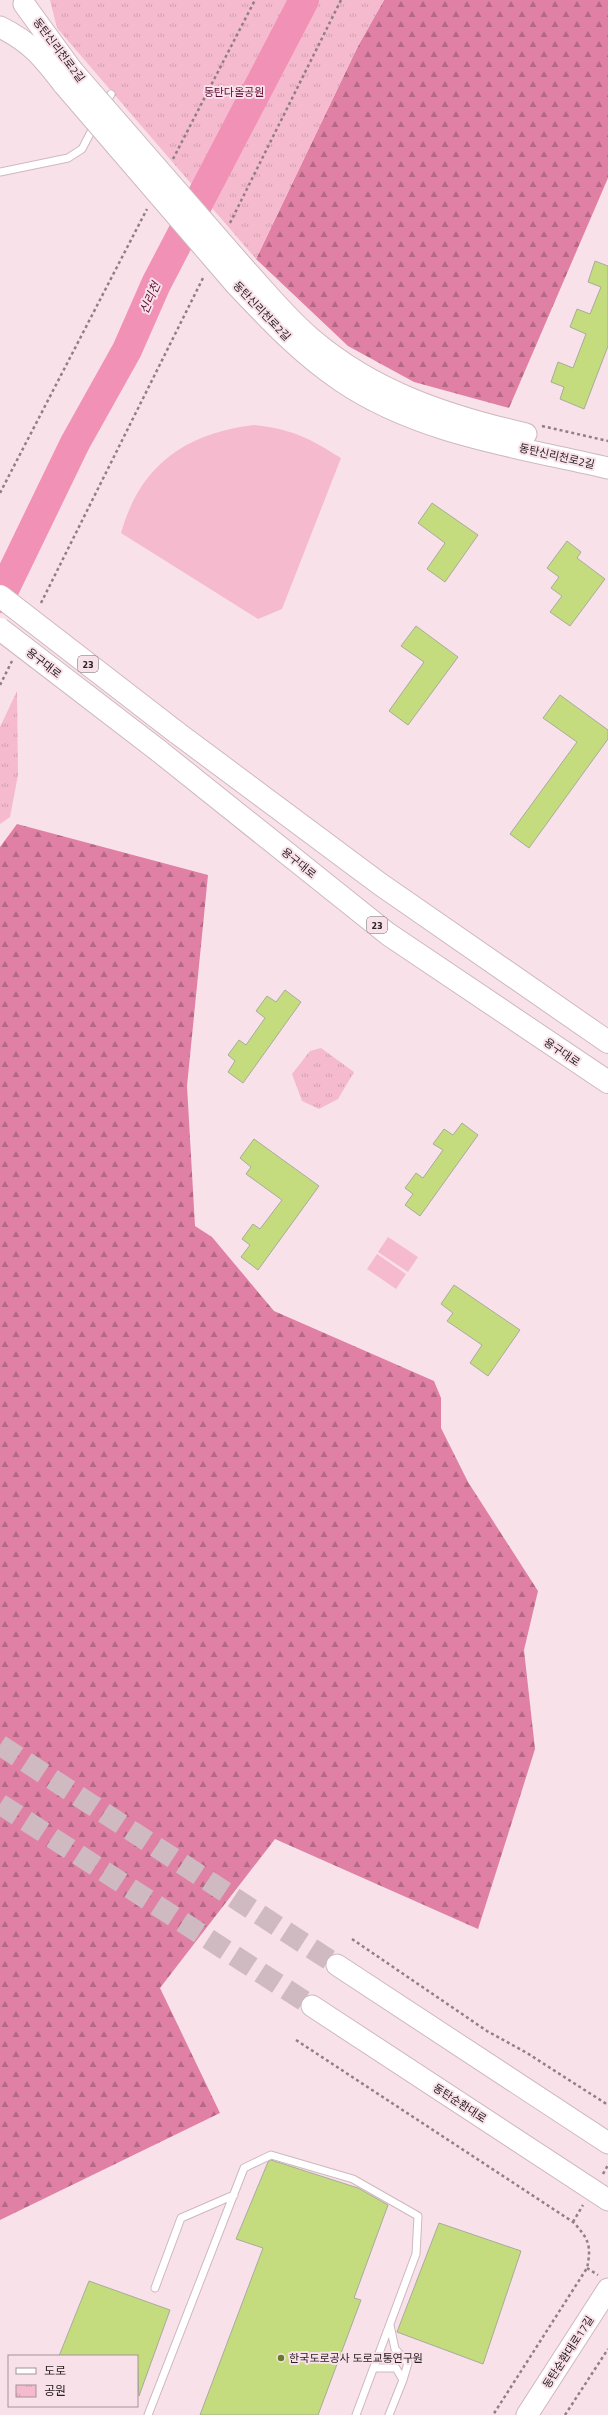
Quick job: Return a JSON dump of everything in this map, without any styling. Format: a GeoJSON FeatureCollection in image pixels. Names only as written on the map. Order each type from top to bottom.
{"type":"FeatureCollection","features":[{"type":"Feature","properties":{"kind":"highway","name":"23"},"geometry":{"type":"LineString","coordinates":[[0,596],[176,732],[380,884],[608,1042]]}},
{"type":"Feature","properties":{"kind":"highway","name":"용구대로"},"geometry":{"type":"LineString","coordinates":[[0,629],[159,751],[388,934],[608,1082]]}},
{"type":"Feature","properties":{"kind":"street"},"geometry":{"type":"LineString","coordinates":[[0,26],[16,17],[24,2]]}},
{"type":"Feature","properties":{"kind":"street","name":"동탄신리천로2길"},"geometry":{"type":"LineString","coordinates":[[24,2],[68,77]]}},
{"type":"Feature","properties":{"kind":"street","name":"동탄신리천로2길"},"geometry":{"type":"LineString","coordinates":[[0,26],[35,48],[68,77],[241,277],[302,352],[341,381],[402,414],[475,438],[608,468]]}},
{"type":"Feature","properties":{"kind":"street","name":"동탄신리천로2길"},"geometry":{"type":"LineString","coordinates":[[241,277],[349,368],[408,399],[464,419],[608,454]]}},
{"type":"Feature","properties":{"kind":"street"},"geometry":{"type":"LineString","coordinates":[[337,1965],[608,2143]]}},
{"type":"Feature","properties":{"kind":"street","name":"동탄순환대로"},"geometry":{"type":"LineString","coordinates":[[312,2006],[608,2200]]}},
{"type":"Feature","properties":{"kind":"street","name":"동탄순환대로17길"},"geometry":{"type":"LineString","coordinates":[[527,2415],[608,2289]]}},
{"type":"Feature","properties":{"kind":"lane"},"geometry":{"type":"LineString","coordinates":[[0,172],[68,158],[82,149],[111,94]]}},
{"type":"Feature","properties":{"kind":"lane"},"geometry":{"type":"LineString","coordinates":[[148,2415],[244,2168],[271,2155],[354,2179],[418,2216],[416,2254],[356,2415]]}},
{"type":"Feature","properties":{"kind":"lane"},"geometry":{"type":"LineString","coordinates":[[155,2288],[181,2218],[234,2195]]}},
{"type":"Feature","properties":{"kind":"lane"},"geometry":{"type":"LineString","coordinates":[[389,2415],[408,2363],[396,2349],[390,2325]]}},
{"type":"Feature","properties":{"kind":"lane"},"geometry":{"type":"LineString","coordinates":[[374,2368],[396,2368],[403,2380]]}},
{"type":"Feature","properties":{"kind":"path"},"geometry":{"type":"LineString","coordinates":[[171,162],[255,0]]}},
{"type":"Feature","properties":{"kind":"path"},"geometry":{"type":"LineString","coordinates":[[227,228],[341,0]]}},
{"type":"Feature","properties":{"kind":"path"},"geometry":{"type":"LineString","coordinates":[[0,493],[149,204]]}},
{"type":"Feature","properties":{"kind":"path"},"geometry":{"type":"LineString","coordinates":[[39,607],[206,271]]}},
{"type":"Feature","properties":{"kind":"path"},"geometry":{"type":"LineString","coordinates":[[540,425],[608,441]]}},
{"type":"Feature","properties":{"kind":"path"},"geometry":{"type":"LineString","coordinates":[[0,685],[14,657]]}},
{"type":"Feature","properties":{"kind":"path"},"geometry":{"type":"LineString","coordinates":[[352,1939],[487,2031],[527,2053],[608,2105]]}},
{"type":"Feature","properties":{"kind":"path"},"geometry":{"type":"LineString","coordinates":[[296,2040],[573,2222],[586,2236],[589,2258],[587,2268],[493,2415]]}},
{"type":"Feature","properties":{"kind":"path"},"geometry":{"type":"LineString","coordinates":[[565,2415],[608,2350]]}},
{"type":"Feature","properties":{"kind":"green space","name":"동탄다올공원"},"geometry":{"type":"Polygon","coordinates":[[[50,0],[384,0],[358,46],[256,259],[57,28],[50,0]]]}},
{"type":"Feature","properties":{"kind":"green space"},"geometry":{"type":"Polygon","coordinates":[[[384,0],[608,0],[608,178],[509,408],[414,382],[348,346],[256,259],[358,46],[384,0]]]}},
{"type":"Feature","properties":{"kind":"green space"},"geometry":{"type":"Polygon","coordinates":[[[254,425],[290,432],[319,445],[341,458],[282,609],[258,619],[121,533],[129,509],[140,489],[154,471],[169,456],[187,445],[207,436],[230,429],[254,425]]]}},
{"type":"Feature","properties":{"kind":"green space"},"geometry":{"type":"Polygon","coordinates":[[[17,691],[18,775],[10,817],[0,824],[0,727],[17,691]]]}},
{"type":"Feature","properties":{"kind":"green space"},"geometry":{"type":"Polygon","coordinates":[[[17,824],[208,875],[187,1086],[195,1226],[212,1237],[274,1311],[434,1381],[441,1398],[441,1428],[468,1482],[538,1591],[524,1650],[535,1749],[478,1929],[275,1839],[160,1988],[220,2113],[0,2220],[0,847],[17,824]]]}},
{"type":"Feature","properties":{"kind":"green space"},"geometry":{"type":"Polygon","coordinates":[[[321,1048],[354,1072],[338,1099],[319,1109],[302,1101],[292,1074],[310,1051],[321,1048]]]}},
{"type":"Feature","properties":{"kind":"green space"},"geometry":{"type":"Polygon","coordinates":[[[388,1237],[418,1257],[408,1272],[378,1252],[388,1237]]]}},
{"type":"Feature","properties":{"kind":"green space"},"geometry":{"type":"Polygon","coordinates":[[[377,1254],[406,1274],[396,1289],[367,1269],[377,1254]]]}},
{"type":"Feature","properties":{"kind":"building"},"geometry":{"type":"Polygon","coordinates":[[[595,261],[608,266],[608,346],[584,409],[560,399],[564,387],[551,382],[558,362],[573,368],[586,334],[570,327],[577,309],[590,314],[601,287],[588,282],[595,261]]]}},
{"type":"Feature","properties":{"kind":"building"},"geometry":{"type":"Polygon","coordinates":[[[432,503],[478,535],[445,582],[427,569],[445,543],[418,523],[432,503]]]}},
{"type":"Feature","properties":{"kind":"building"},"geometry":{"type":"Polygon","coordinates":[[[567,541],[581,552],[577,558],[605,579],[570,626],[550,612],[562,596],[551,588],[559,577],[547,568],[567,541]]]}},
{"type":"Feature","properties":{"kind":"building"},"geometry":{"type":"Polygon","coordinates":[[[416,626],[458,657],[408,725],[389,711],[424,662],[401,646],[416,626]]]}},
{"type":"Feature","properties":{"kind":"building"},"geometry":{"type":"Polygon","coordinates":[[[560,695],[608,730],[608,739],[529,848],[510,834],[577,742],[543,718],[560,695]]]}},
{"type":"Feature","properties":{"kind":"building"},"geometry":{"type":"Polygon","coordinates":[[[285,990],[301,1002],[243,1083],[228,1072],[235,1061],[228,1055],[239,1040],[246,1045],[265,1018],[256,1011],[267,996],[276,1002],[285,990]]]}},
{"type":"Feature","properties":{"kind":"building"},"geometry":{"type":"Polygon","coordinates":[[[462,1123],[478,1135],[420,1216],[405,1205],[413,1194],[405,1188],[416,1173],[423,1178],[443,1150],[433,1144],[444,1129],[453,1135],[462,1123]]]}},
{"type":"Feature","properties":{"kind":"building"},"geometry":{"type":"Polygon","coordinates":[[[254,1139],[319,1186],[258,1270],[241,1257],[250,1245],[242,1239],[253,1224],[260,1229],[282,1200],[246,1174],[251,1167],[240,1158],[254,1139]]]}},
{"type":"Feature","properties":{"kind":"building"},"geometry":{"type":"Polygon","coordinates":[[[454,1285],[520,1330],[488,1376],[470,1363],[482,1345],[447,1321],[453,1313],[441,1304],[454,1285]]]}},
{"type":"Feature","properties":{"kind":"building"},"geometry":{"type":"Polygon","coordinates":[[[271,2160],[358,2188],[388,2205],[354,2298],[361,2300],[318,2415],[200,2415],[263,2248],[236,2239],[268,2162],[271,2160]]]}},
{"type":"Feature","properties":{"kind":"building"},"geometry":{"type":"Polygon","coordinates":[[[439,2223],[521,2251],[483,2364],[397,2332],[439,2223]]]}},
{"type":"Feature","properties":{"kind":"building"},"geometry":{"type":"Polygon","coordinates":[[[89,2281],[170,2310],[139,2396],[138,2355],[59,2355],[89,2281]]]}},
{"type":"Feature","properties":{"kind":"waterway","name":"신리천"},"geometry":{"type":"LineString","coordinates":[[0,598],[75,443],[127,350],[156,284],[304,0]]}},
{"type":"Feature","properties":{"kind":"tunnel"},"geometry":{"type":"LineString","coordinates":[[0,1745],[337,1965]]}},
{"type":"Feature","properties":{"kind":"tunnel"},"geometry":{"type":"LineString","coordinates":[[0,1804],[312,2006]]}},
{"type":"Feature","properties":{"kind":"place","name":"한국도로공사 도로교통연구원"},"geometry":{"type":"Point","coordinates":[281,2358]}}]}
